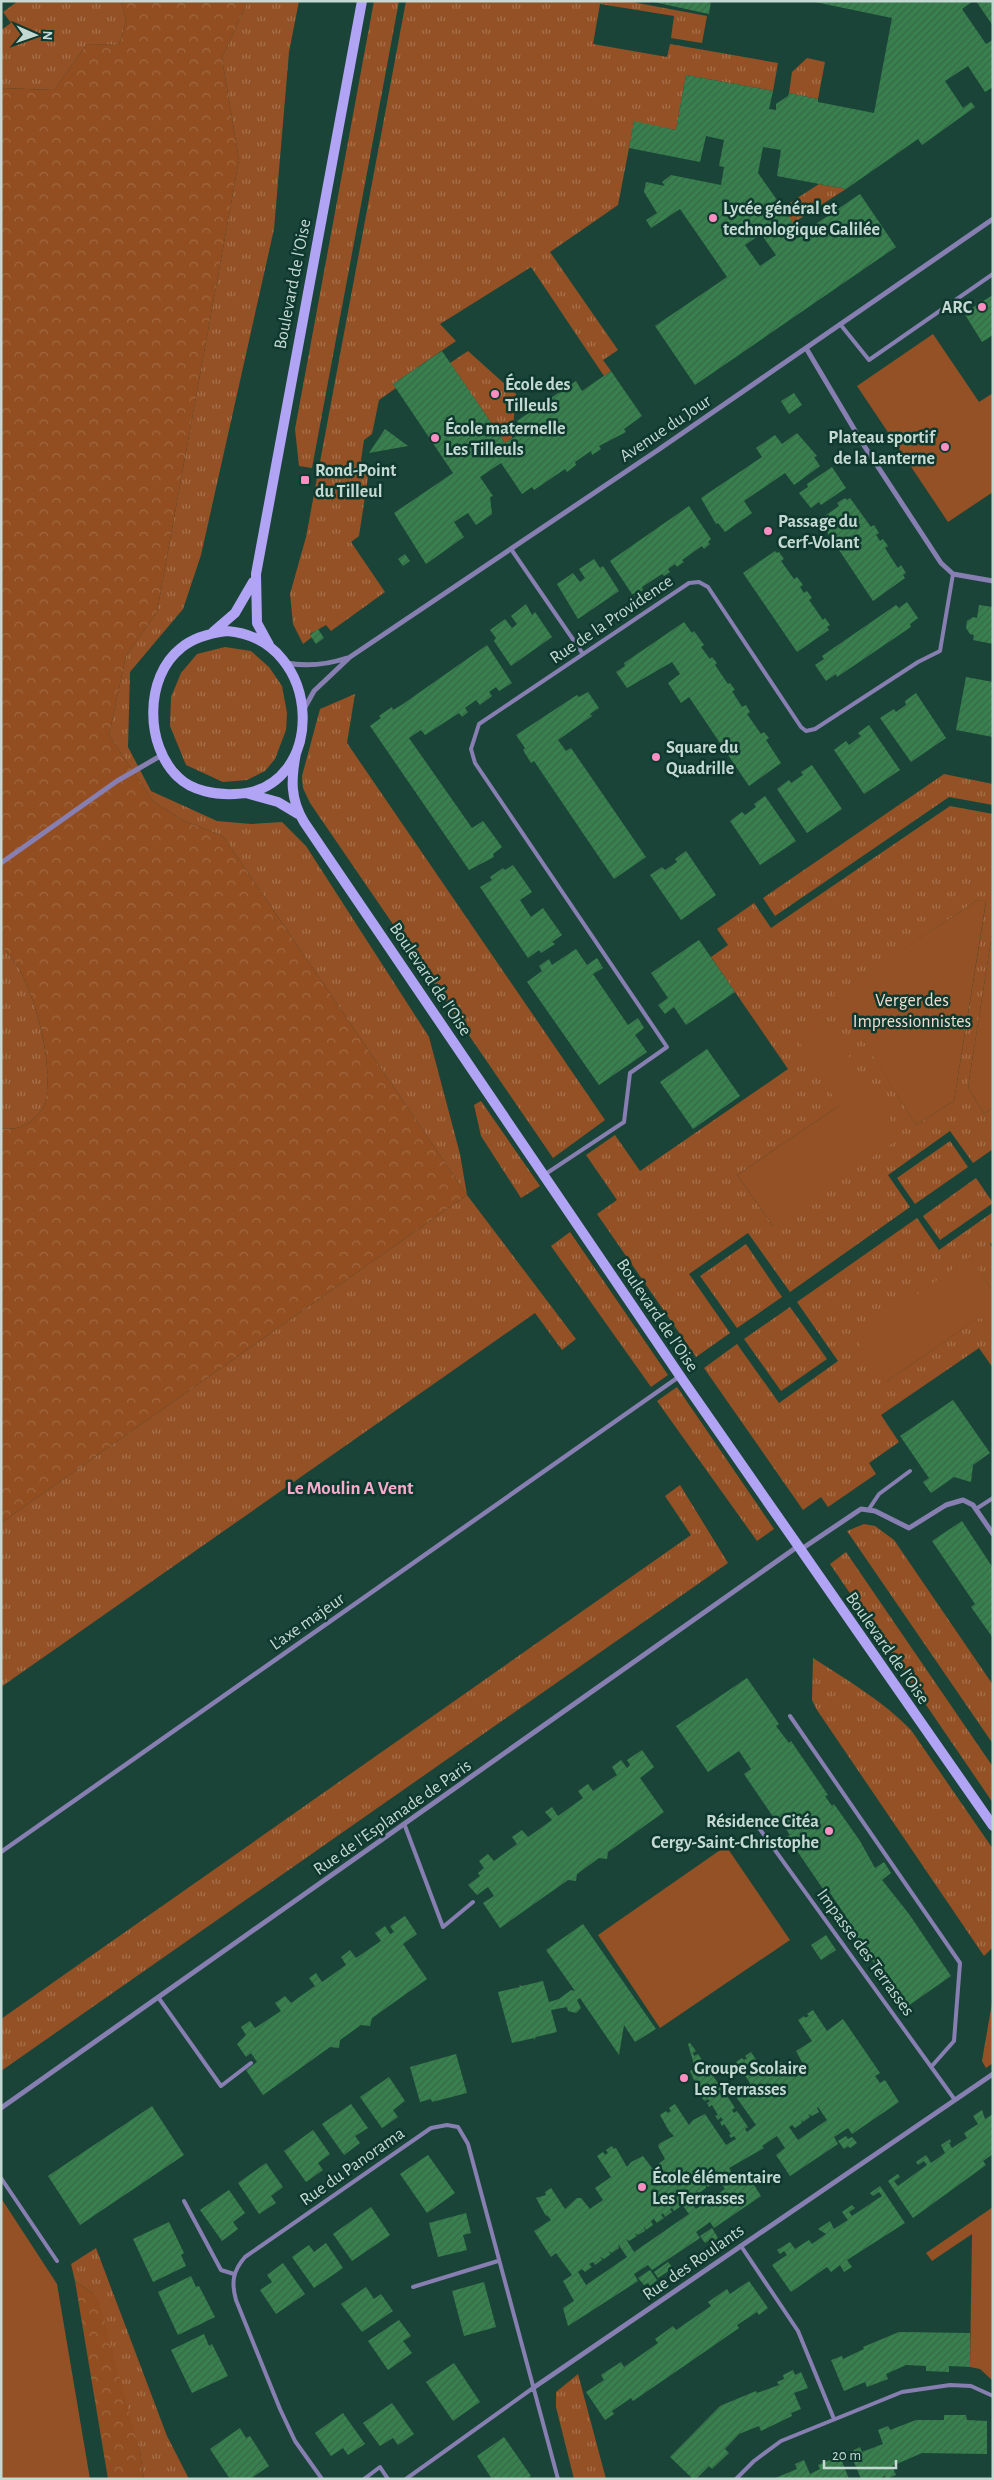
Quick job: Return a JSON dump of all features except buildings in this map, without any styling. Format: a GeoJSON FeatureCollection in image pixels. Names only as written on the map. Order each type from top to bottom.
{"type":"FeatureCollection","features":[{"type":"Feature","properties":{"kind":"main road","name":"Boulevard de l'Oise"},"geometry":{"type":"LineString","coordinates":[[269,646],[257,623],[256,574],[362,1]]}},
{"type":"Feature","properties":{"kind":"main road","name":"Boulevard de l'Oise"},"geometry":{"type":"LineString","coordinates":[[209,634],[235,613],[256,574]]}},
{"type":"Feature","properties":{"kind":"main road"},"geometry":{"type":"LineString","coordinates":[[227,631],[239,632],[254,636],[269,646],[286,663],[298,685],[303,712],[301,734],[296,753],[283,773],[273,782],[257,791],[245,794],[213,792],[188,784],[175,774],[162,755],[155,734],[153,716],[161,676],[167,664],[181,647],[209,634],[227,631]]}},
{"type":"Feature","properties":{"kind":"main road","name":"Boulevard de l'Oise"},"geometry":{"type":"LineString","coordinates":[[296,753],[292,794],[302,818],[680,1376],[993,1826]]}},
{"type":"Feature","properties":{"kind":"main road","name":"Boulevard de l'Oise"},"geometry":{"type":"LineString","coordinates":[[245,794],[278,802],[302,818]]}},
{"type":"Feature","properties":{"kind":"street","name":"Avenue du Jour"},"geometry":{"type":"LineString","coordinates":[[303,712],[314,692],[350,657],[993,219]]}},
{"type":"Feature","properties":{"kind":"street"},"geometry":{"type":"LineString","coordinates":[[806,348],[886,480],[941,563],[953,574],[993,581]]}},
{"type":"Feature","properties":{"kind":"street","name":"Avenue du Jour"},"geometry":{"type":"LineString","coordinates":[[286,663],[306,666],[326,665],[350,657]]}},
{"type":"Feature","properties":{"kind":"street"},"geometry":{"type":"LineString","coordinates":[[1,863],[117,781],[162,755]]}},
{"type":"Feature","properties":{"kind":"street","name":"L'axe majeur"},"geometry":{"type":"LineString","coordinates":[[1,1852],[680,1376]]}},
{"type":"Feature","properties":{"kind":"street"},"geometry":{"type":"LineString","coordinates":[[869,1509],[909,1528],[958,1500],[968,1501],[976,1509],[993,1534]]}},
{"type":"Feature","properties":{"kind":"street","name":"Rue de l'Esplanade de Paris"},"geometry":{"type":"LineString","coordinates":[[1,2108],[799,1549],[856,1511],[869,1509]]}},
{"type":"Feature","properties":{"kind":"street","name":"Rue des Roulants"},"geometry":{"type":"LineString","coordinates":[[533,2388],[993,2074]]}},
{"type":"Feature","properties":{"kind":"lane"},"geometry":{"type":"LineString","coordinates":[[840,324],[869,360],[993,274]]}},
{"type":"Feature","properties":{"kind":"lane"},"geometry":{"type":"LineString","coordinates":[[511,549],[584,654]]}},
{"type":"Feature","properties":{"kind":"lane","name":"Rue de la Providence"},"geometry":{"type":"LineString","coordinates":[[544,1175],[624,1122],[630,1073],[667,1047],[475,763],[471,754],[473,739],[479,724],[689,583],[699,582],[708,587],[801,727],[806,731],[815,730],[918,662],[940,651],[953,574]]}},
{"type":"Feature","properties":{"kind":"lane"},"geometry":{"type":"LineString","coordinates":[[869,1509],[879,1494],[910,1471]]}},
{"type":"Feature","properties":{"kind":"lane"},"geometry":{"type":"LineString","coordinates":[[976,1509],[993,1498]]}},
{"type":"Feature","properties":{"kind":"lane"},"geometry":{"type":"LineString","coordinates":[[790,1716],[960,1963],[954,2041],[931,2067]]}},
{"type":"Feature","properties":{"kind":"lane","name":"Impasse des Terrasses"},"geometry":{"type":"LineString","coordinates":[[754,1821],[954,2100]]}},
{"type":"Feature","properties":{"kind":"lane"},"geometry":{"type":"LineString","coordinates":[[404,1826],[443,1927],[473,1902]]}},
{"type":"Feature","properties":{"kind":"lane"},"geometry":{"type":"LineString","coordinates":[[158,1997],[221,2086],[251,2063]]}},
{"type":"Feature","properties":{"kind":"lane","name":"Rue du Panorama"},"geometry":{"type":"LineString","coordinates":[[234,2274],[238,2265],[253,2251],[431,2128],[447,2125],[458,2127],[468,2144],[558,2479]]}},
{"type":"Feature","properties":{"kind":"lane"},"geometry":{"type":"LineString","coordinates":[[1,2178],[57,2261]]}},
{"type":"Feature","properties":{"kind":"lane"},"geometry":{"type":"LineString","coordinates":[[184,2201],[221,2270],[234,2274],[232,2286],[236,2300],[280,2409],[296,2441],[322,2479]]}},
{"type":"Feature","properties":{"kind":"lane"},"geometry":{"type":"LineString","coordinates":[[741,2246],[798,2331],[834,2419]]}},
{"type":"Feature","properties":{"kind":"lane"},"geometry":{"type":"LineString","coordinates":[[413,2287],[498,2261]]}},
{"type":"Feature","properties":{"kind":"lane"},"geometry":{"type":"LineString","coordinates":[[736,2479],[754,2461],[781,2441],[902,2392],[926,2387],[971,2386],[993,2396]]}},
{"type":"Feature","properties":{"kind":"lane"},"geometry":{"type":"LineString","coordinates":[[406,2479],[533,2388]]}},
{"type":"Feature","properties":{"kind":"lane"},"geometry":{"type":"LineString","coordinates":[[364,2479],[380,2467],[388,2479]]}},
{"type":"Feature","properties":{"kind":"green space"},"geometry":{"type":"Polygon","coordinates":[[[18,1],[121,1],[126,21],[119,45],[87,44],[54,90],[1,88],[1,30],[11,23],[3,12],[18,1]]]}},
{"type":"Feature","properties":{"kind":"green space"},"geometry":{"type":"Polygon","coordinates":[[[121,1],[248,1],[222,58],[239,160],[157,612],[126,656],[109,735],[153,801],[184,821],[223,836],[467,1195],[1,1523],[1,1128],[10,1129],[22,1126],[40,1112],[47,1093],[48,1076],[38,1016],[25,981],[16,964],[1,946],[1,88],[54,90],[87,44],[119,45],[126,21],[121,1]]]}},
{"type":"Feature","properties":{"kind":"green space"},"geometry":{"type":"Polygon","coordinates":[[[248,1],[299,1],[289,52],[274,229],[201,555],[183,609],[130,672],[128,747],[151,791],[217,821],[251,824],[282,822],[306,846],[429,1037],[460,1154],[467,1195],[223,836],[184,821],[153,801],[109,735],[126,656],[157,612],[239,160],[222,58],[248,1]]]}},
{"type":"Feature","properties":{"kind":"green space"},"geometry":{"type":"Polygon","coordinates":[[[374,1],[399,1],[312,468],[299,466],[295,429],[374,1]]]}},
{"type":"Feature","properties":{"kind":"green space"},"geometry":{"type":"Polygon","coordinates":[[[406,1],[627,1],[707,16],[702,43],[671,38],[674,16],[600,4],[593,44],[667,57],[670,44],[778,63],[773,91],[686,75],[676,130],[634,122],[618,205],[550,252],[618,350],[603,360],[611,371],[604,376],[531,267],[440,324],[456,341],[393,384],[396,388],[379,400],[372,434],[364,440],[361,460],[368,477],[359,536],[351,542],[385,592],[331,631],[326,625],[310,634],[312,637],[303,644],[293,624],[290,594],[306,537],[406,1]]]}},
{"type":"Feature","properties":{"kind":"green space"},"geometry":{"type":"Polygon","coordinates":[[[807,58],[825,62],[818,99],[789,93],[792,72],[807,58]]]}},
{"type":"Feature","properties":{"kind":"green space"},"geometry":{"type":"Polygon","coordinates":[[[819,184],[846,189],[793,223],[782,208],[819,184]]]}},
{"type":"Feature","properties":{"kind":"green space","name":"Plateau sportif de la Lanterne"},"geometry":{"type":"Polygon","coordinates":[[[933,334],[979,402],[993,393],[993,492],[948,522],[857,386],[933,334]]]}},
{"type":"Feature","properties":{"kind":"green space"},"geometry":{"type":"Polygon","coordinates":[[[468,351],[516,394],[512,438],[505,443],[450,363],[468,351]]]}},
{"type":"Feature","properties":{"kind":"green space"},"geometry":{"type":"Polygon","coordinates":[[[225,647],[251,651],[269,667],[282,686],[287,713],[286,730],[275,759],[265,771],[247,780],[223,782],[186,765],[170,726],[171,697],[181,673],[197,654],[225,647]]]}},
{"type":"Feature","properties":{"kind":"green space"},"geometry":{"type":"Polygon","coordinates":[[[355,694],[347,743],[605,1120],[553,1158],[310,803],[303,788],[302,776],[320,709],[355,694]]]}},
{"type":"Feature","properties":{"kind":"green space"},"geometry":{"type":"Polygon","coordinates":[[[944,774],[993,784],[993,805],[949,797],[775,916],[763,898],[944,774]]]}},
{"type":"Feature","properties":{"kind":"green space"},"geometry":{"type":"Polygon","coordinates":[[[950,806],[993,814],[993,928],[968,1087],[984,1114],[993,1108],[993,1149],[973,1163],[950,1131],[888,1175],[910,1207],[790,1292],[748,1233],[689,1274],[730,1333],[696,1357],[597,1214],[617,1200],[586,1155],[615,1135],[640,1171],[788,1069],[711,957],[728,945],[717,929],[754,903],[771,928],[950,806]],[[978,900],[835,994],[916,1125],[954,1101],[986,902],[978,900]],[[839,1106],[737,1175],[773,1226],[839,1106]]]}},
{"type":"Feature","properties":{"kind":"green space","name":"Verger des Impressionnistes"},"geometry":{"type":"Polygon","coordinates":[[[978,900],[986,901],[954,1101],[916,1125],[834,994],[978,900]]]}},
{"type":"Feature","properties":{"kind":"green space","name":"Verger des Impressionnistes"},"geometry":{"type":"Polygon","coordinates":[[[993,928],[993,1108],[984,1114],[968,1087],[993,928]]]}},
{"type":"Feature","properties":{"kind":"green space"},"geometry":{"type":"Polygon","coordinates":[[[1,946],[16,964],[25,981],[38,1016],[48,1076],[47,1093],[43,1108],[33,1119],[18,1128],[10,1129],[1,1128],[1,946]]]}},
{"type":"Feature","properties":{"kind":"green space","name":"Verger des Impressionnistes"},"geometry":{"type":"Polygon","coordinates":[[[825,1019],[901,1137],[773,1226],[737,1175],[839,1106],[797,1038],[825,1019]]]}},
{"type":"Feature","properties":{"kind":"green space"},"geometry":{"type":"Polygon","coordinates":[[[481,1101],[540,1186],[521,1198],[481,1136],[474,1105],[481,1101]]]}},
{"type":"Feature","properties":{"kind":"green space"},"geometry":{"type":"Polygon","coordinates":[[[950,1141],[968,1167],[915,1204],[897,1178],[950,1141]]]}},
{"type":"Feature","properties":{"kind":"green space"},"geometry":{"type":"Polygon","coordinates":[[[976,1178],[993,1203],[940,1240],[923,1216],[976,1178]]]}},
{"type":"Feature","properties":{"kind":"green space"},"geometry":{"type":"Polygon","coordinates":[[[467,1195],[576,1339],[562,1350],[535,1313],[1,1687],[1,1523],[467,1195]]]}},
{"type":"Feature","properties":{"kind":"green space"},"geometry":{"type":"Polygon","coordinates":[[[993,1212],[993,1242],[990,1244],[993,1249],[993,1291],[970,1258],[886,1382],[981,1316],[993,1334],[993,1368],[979,1348],[881,1415],[899,1442],[869,1463],[876,1474],[828,1507],[821,1497],[803,1510],[704,1368],[737,1344],[779,1403],[838,1361],[797,1302],[917,1218],[939,1250],[993,1212]]]}},
{"type":"Feature","properties":{"kind":"green space"},"geometry":{"type":"Polygon","coordinates":[[[570,1232],[668,1375],[651,1387],[551,1246],[570,1232]]]}},
{"type":"Feature","properties":{"kind":"green space"},"geometry":{"type":"Polygon","coordinates":[[[746,1244],[782,1297],[737,1328],[700,1276],[746,1244]]]}},
{"type":"Feature","properties":{"kind":"green space"},"geometry":{"type":"Polygon","coordinates":[[[970,1257],[993,1291],[993,1334],[980,1317],[886,1382],[855,1338],[970,1257]]]}},
{"type":"Feature","properties":{"kind":"green space"},"geometry":{"type":"Polygon","coordinates":[[[790,1307],[827,1359],[781,1391],[744,1339],[790,1307]]]}},
{"type":"Feature","properties":{"kind":"green space"},"geometry":{"type":"Polygon","coordinates":[[[677,1387],[774,1529],[757,1541],[657,1401],[677,1387]]]}},
{"type":"Feature","properties":{"kind":"green space"},"geometry":{"type":"Polygon","coordinates":[[[680,1485],[728,1563],[1,2071],[1,2019],[691,1535],[665,1496],[680,1485]]]}},
{"type":"Feature","properties":{"kind":"green space"},"geometry":{"type":"Polygon","coordinates":[[[864,1524],[875,1526],[894,1540],[993,1685],[993,1744],[847,1531],[864,1524]]]}},
{"type":"Feature","properties":{"kind":"green space"},"geometry":{"type":"Polygon","coordinates":[[[846,1552],[993,1767],[993,1803],[830,1564],[846,1552]]]}},
{"type":"Feature","properties":{"kind":"green space"},"geometry":{"type":"Polygon","coordinates":[[[813,1658],[877,1700],[911,1730],[993,1849],[993,1947],[984,1956],[817,1710],[812,1700],[813,1658]]]}},
{"type":"Feature","properties":{"kind":"green space"},"geometry":{"type":"Polygon","coordinates":[[[726,1846],[790,1940],[660,2028],[598,1935],[726,1846]]]}},
{"type":"Feature","properties":{"kind":"green space"},"geometry":{"type":"Polygon","coordinates":[[[993,1997],[993,2063],[986,2068],[982,2061],[993,1997]]]}},
{"type":"Feature","properties":{"kind":"green space"},"geometry":{"type":"Polygon","coordinates":[[[1,2198],[57,2284],[90,2479],[1,2479],[1,2198]]]}},
{"type":"Feature","properties":{"kind":"green space"},"geometry":{"type":"Polygon","coordinates":[[[993,2207],[993,2381],[980,2369],[970,2367],[972,2234],[932,2261],[926,2253],[993,2207]]]}},
{"type":"Feature","properties":{"kind":"green space"},"geometry":{"type":"Polygon","coordinates":[[[96,2248],[167,2436],[189,2479],[144,2479],[140,2452],[93,2293],[75,2281],[71,2264],[96,2248]]]}},
{"type":"Feature","properties":{"kind":"green space"},"geometry":{"type":"Polygon","coordinates":[[[75,2281],[93,2293],[99,2300],[140,2452],[144,2479],[108,2479],[75,2281]]]}},
{"type":"Feature","properties":{"kind":"green space"},"geometry":{"type":"Polygon","coordinates":[[[578,2374],[606,2479],[574,2479],[556,2407],[556,2392],[578,2374]]]}},
{"type":"Feature","properties":{"kind":"place","name":"Lycée général et technologique Galilée"},"geometry":{"type":"Point","coordinates":[713,218]}},
{"type":"Feature","properties":{"kind":"place","name":"ARC"},"geometry":{"type":"Point","coordinates":[982,307]}},
{"type":"Feature","properties":{"kind":"place","name":"École des Tilleuls"},"geometry":{"type":"Point","coordinates":[495,394]}},
{"type":"Feature","properties":{"kind":"place","name":"École maternelle Les Tilleuls"},"geometry":{"type":"Point","coordinates":[435,438]}},
{"type":"Feature","properties":{"kind":"place","name":"Plateau sportif de la Lanterne"},"geometry":{"type":"Point","coordinates":[945,447]}},
{"type":"Feature","properties":{"kind":"place","name":"Rond-Point du Tilleul"},"geometry":{"type":"Point","coordinates":[305,480]}},
{"type":"Feature","properties":{"kind":"place","name":"Passage du Cerf-Volant"},"geometry":{"type":"Point","coordinates":[768,531]}},
{"type":"Feature","properties":{"kind":"place","name":"Square du Quadrille"},"geometry":{"type":"Point","coordinates":[656,757]}},
{"type":"Feature","properties":{"kind":"place","name":"Résidence Citéa Cergy-Saint-Christophe"},"geometry":{"type":"Point","coordinates":[829,1831]}},
{"type":"Feature","properties":{"kind":"place","name":"Groupe Scolaire Les Terrasses"},"geometry":{"type":"Point","coordinates":[684,2078]}},
{"type":"Feature","properties":{"kind":"place","name":"École élémentaire Les Terrasses"},"geometry":{"type":"Point","coordinates":[642,2187]}},
{"type":"Feature","properties":{"kind":"district","name":"Le Moulin A Vent"},"geometry":{"type":"Point","coordinates":[350,1487]}}]}
